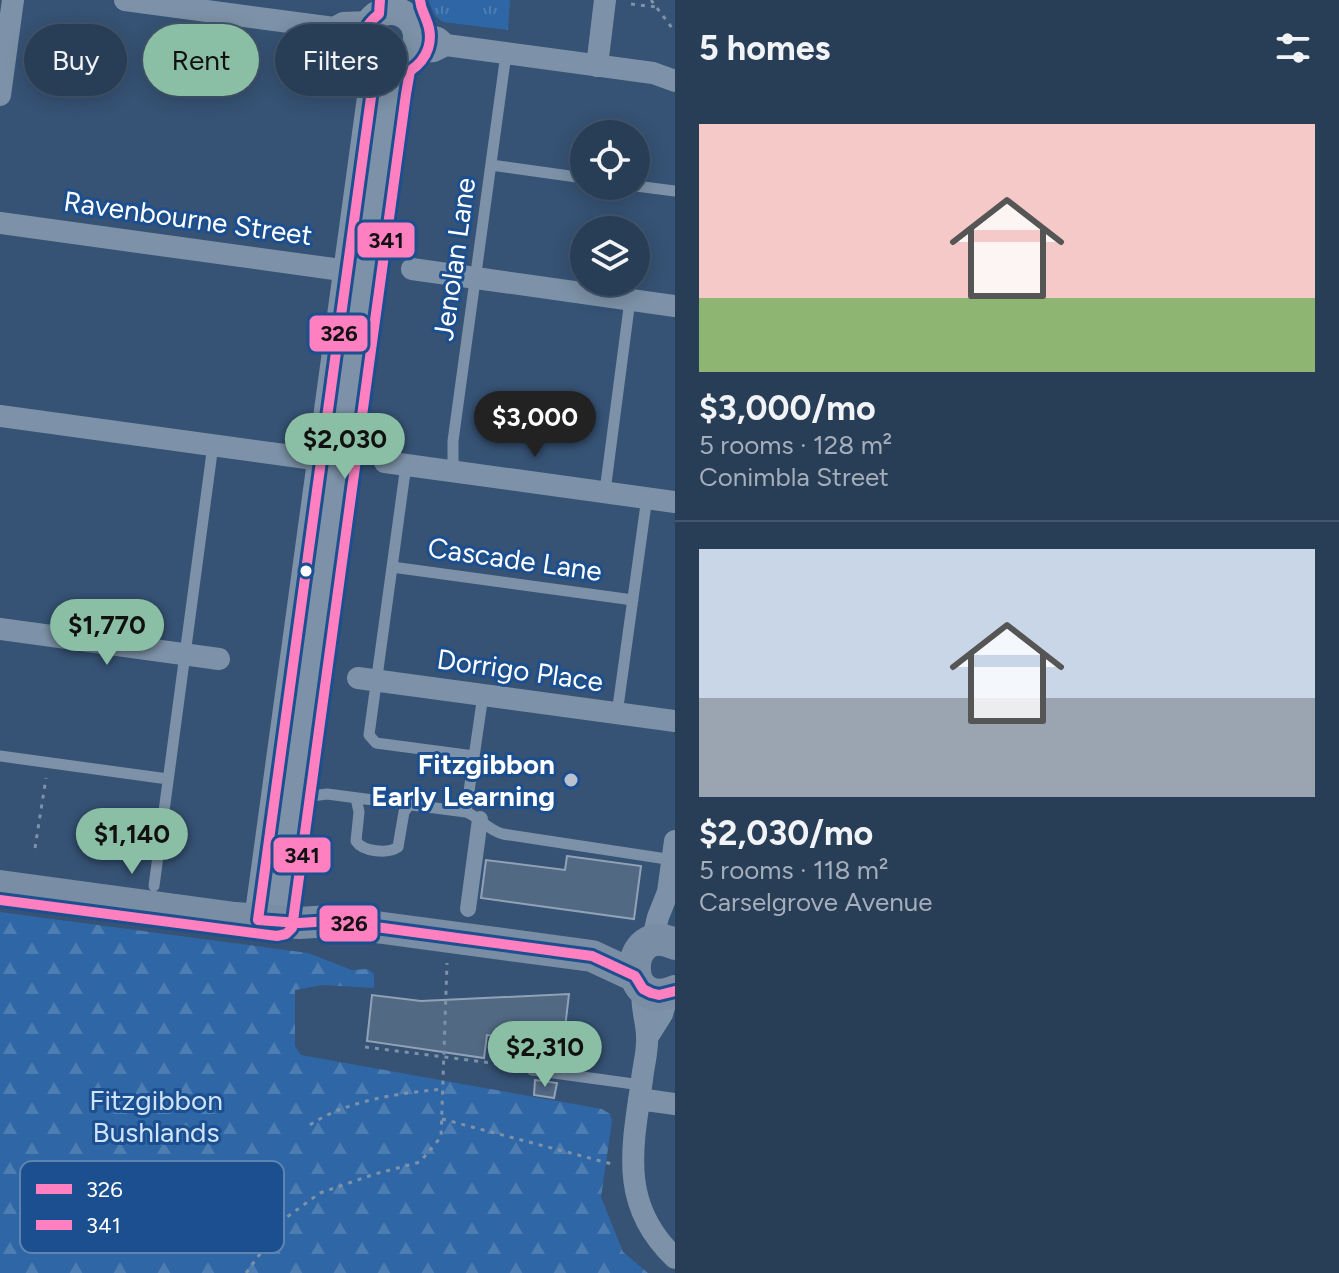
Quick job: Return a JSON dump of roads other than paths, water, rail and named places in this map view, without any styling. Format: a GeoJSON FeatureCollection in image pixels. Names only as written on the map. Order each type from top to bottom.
{"type":"FeatureCollection","features":[{"type":"Feature","properties":{"kind":"main road"},"geometry":{"type":"LineString","coordinates":[[0,865],[154,886],[269,912]]}},
{"type":"Feature","properties":{"kind":"main road"},"geometry":{"type":"LineString","coordinates":[[0,886],[269,912],[592,956],[607,952],[658,964]]}},
{"type":"Feature","properties":{"kind":"street"},"geometry":{"type":"LineString","coordinates":[[0,95],[13,0]]}},
{"type":"Feature","properties":{"kind":"street"},"geometry":{"type":"LineString","coordinates":[[125,0],[304,24]]}},
{"type":"Feature","properties":{"kind":"street"},"geometry":{"type":"LineString","coordinates":[[597,66],[605,0]]}},
{"type":"Feature","properties":{"kind":"street"},"geometry":{"type":"LineString","coordinates":[[407,33],[438,38],[446,45],[653,73],[675,81]]}},
{"type":"Feature","properties":{"kind":"street"},"geometry":{"type":"LineString","coordinates":[[269,912],[381,96]]}},
{"type":"Feature","properties":{"kind":"street","name":"Ravenbourne Street"},"geometry":{"type":"LineString","coordinates":[[0,223],[357,272]]}},
{"type":"Feature","properties":{"kind":"street"},"geometry":{"type":"LineString","coordinates":[[412,269],[630,300],[674,301]]}},
{"type":"Feature","properties":{"kind":"street"},"geometry":{"type":"LineString","coordinates":[[0,416],[331,461]]}},
{"type":"Feature","properties":{"kind":"street"},"geometry":{"type":"LineString","coordinates":[[269,912],[295,799],[331,461]]}},
{"type":"Feature","properties":{"kind":"street"},"geometry":{"type":"LineString","coordinates":[[396,464],[675,502]]}},
{"type":"Feature","properties":{"kind":"street"},"geometry":{"type":"LineString","coordinates":[[0,629],[219,659]]}},
{"type":"Feature","properties":{"kind":"street","name":"Dorrigo Place"},"geometry":{"type":"LineString","coordinates":[[367,679],[675,721]]}},
{"type":"Feature","properties":{"kind":"street"},"geometry":{"type":"LineString","coordinates":[[468,909],[473,816]]}},
{"type":"Feature","properties":{"kind":"street"},"geometry":{"type":"LineString","coordinates":[[674,850],[668,892],[658,917],[658,964],[641,1000],[647,1038],[633,1154],[633,1187],[654,1235],[675,1258]]}},
{"type":"Feature","properties":{"kind":"street"},"geometry":{"type":"LineString","coordinates":[[640,1092],[675,1104]]}},
{"type":"Feature","properties":{"kind":"lane","name":"Jenolan Lane"},"geometry":{"type":"LineString","coordinates":[[453,471],[453,441],[506,54]]}},
{"type":"Feature","properties":{"kind":"lane"},"geometry":{"type":"LineString","coordinates":[[491,165],[570,176]]}},
{"type":"Feature","properties":{"kind":"lane"},"geometry":{"type":"LineString","coordinates":[[650,188],[675,191]]}},
{"type":"Feature","properties":{"kind":"lane"},"geometry":{"type":"LineString","coordinates":[[605,491],[630,300]]}},
{"type":"Feature","properties":{"kind":"lane"},"geometry":{"type":"LineString","coordinates":[[154,886],[213,445]]}},
{"type":"Feature","properties":{"kind":"lane"},"geometry":{"type":"LineString","coordinates":[[396,464],[392,567],[367,679],[369,732],[374,741],[474,756]]}},
{"type":"Feature","properties":{"kind":"lane"},"geometry":{"type":"LineString","coordinates":[[617,714],[647,497]]}},
{"type":"Feature","properties":{"kind":"lane","name":"Cascade Lane"},"geometry":{"type":"LineString","coordinates":[[392,567],[633,600]]}},
{"type":"Feature","properties":{"kind":"lane"},"geometry":{"type":"LineString","coordinates":[[473,816],[474,756],[483,695]]}},
{"type":"Feature","properties":{"kind":"lane"},"geometry":{"type":"LineString","coordinates":[[0,756],[168,779]]}},
{"type":"Feature","properties":{"kind":"lane"},"geometry":{"type":"LineString","coordinates":[[295,799],[318,793],[409,805],[473,816],[491,830],[503,834],[674,850]]}},
{"type":"Feature","properties":{"kind":"lane"},"geometry":{"type":"LineString","coordinates":[[356,798],[359,812],[356,841],[364,848],[392,851],[398,847],[404,812],[409,805]]}},
{"type":"Feature","properties":{"kind":"lane"},"geometry":{"type":"LineString","coordinates":[[528,1068],[640,1092]]}},
{"type":"Feature","properties":{"kind":"place","name":"Fitzgibbon Early Learning"},"geometry":{"type":"Point","coordinates":[571,780]}},
{"type":"Feature","properties":{"kind":"park label","name":"Fitzgibbon Bushlands"},"geometry":{"type":"Point","coordinates":[156,1116]}}]}
